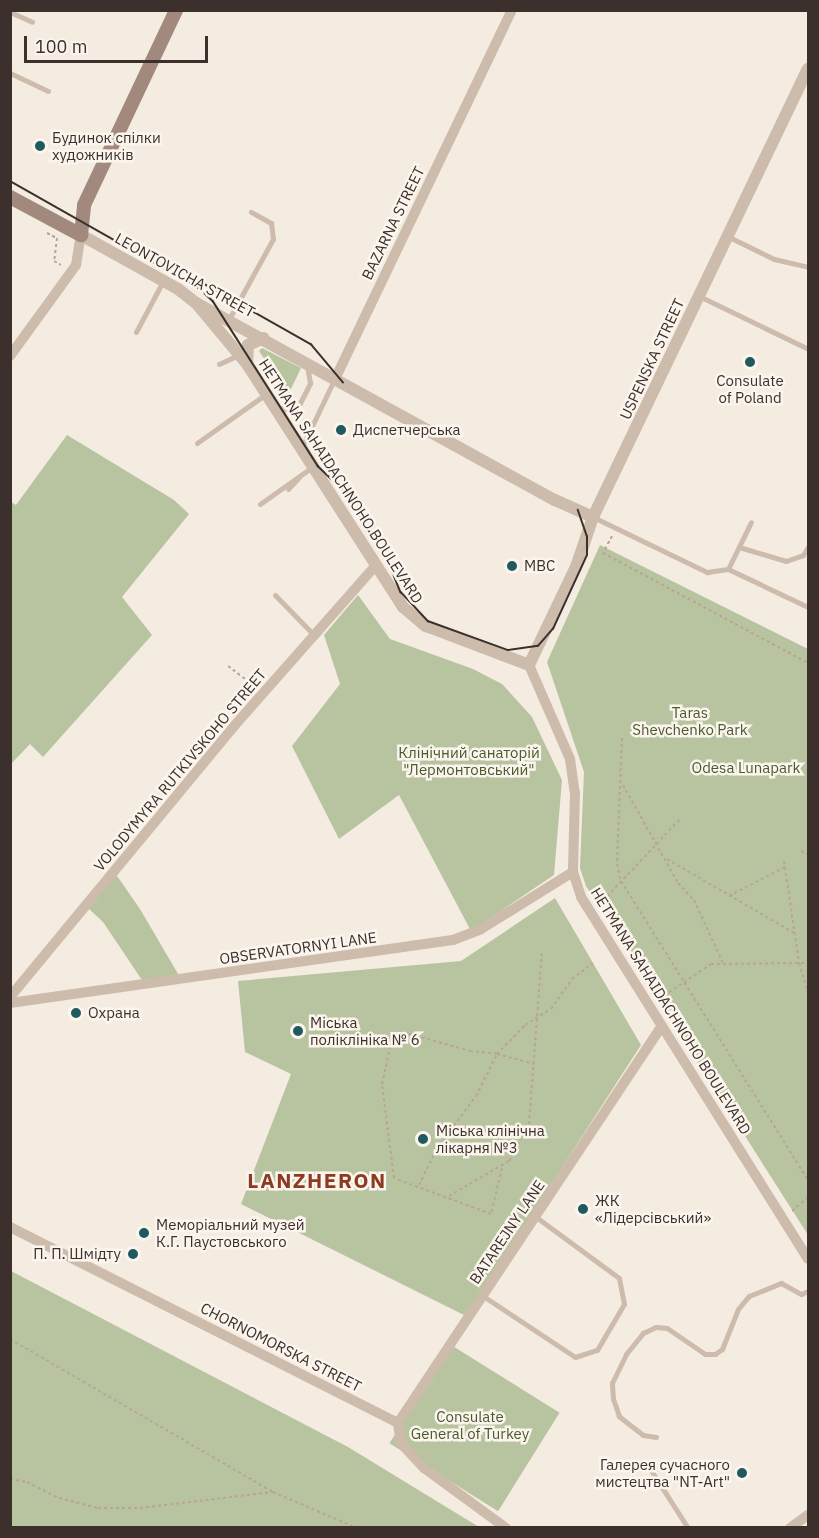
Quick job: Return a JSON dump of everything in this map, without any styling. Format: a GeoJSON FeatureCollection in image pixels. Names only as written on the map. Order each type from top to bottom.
{"type":"FeatureCollection","features":[{"type":"Feature","properties":{"kind":"main road"},"geometry":{"type":"LineString","coordinates":[[81,235],[84,205],[176,10]]}},
{"type":"Feature","properties":{"kind":"main road","name":"LEONTOVICHA STREET"},"geometry":{"type":"LineString","coordinates":[[10,197],[81,235]]}},
{"type":"Feature","properties":{"kind":"street","name":"BAZARNA STREET"},"geometry":{"type":"LineString","coordinates":[[339,379],[512,10]]}},
{"type":"Feature","properties":{"kind":"street","name":"USPENSKA STREET"},"geometry":{"type":"LineString","coordinates":[[529,665],[576,567],[593,517],[808,69]]}},
{"type":"Feature","properties":{"kind":"street"},"geometry":{"type":"LineString","coordinates":[[10,357],[71,271],[81,235]]}},
{"type":"Feature","properties":{"kind":"street","name":"LEONTOVICHA STREET"},"geometry":{"type":"LineString","coordinates":[[81,235],[163,281],[195,303],[229,319],[578,511],[593,517]]}},
{"type":"Feature","properties":{"kind":"street","name":"HETMANA SAHAIDACHNOHO BOULEVARD"},"geometry":{"type":"LineString","coordinates":[[195,303],[243,359],[301,449],[308,469],[403,607],[426,626],[529,665],[570,759],[575,794],[573,872],[591,913],[808,1259]]}},
{"type":"Feature","properties":{"kind":"street"},"geometry":{"type":"LineString","coordinates":[[243,359],[248,345],[264,338]]}},
{"type":"Feature","properties":{"kind":"street","name":"VOLODYMYRA RUTKIVSKOHO STREET"},"geometry":{"type":"LineString","coordinates":[[10,997],[313,634],[376,565]]}},
{"type":"Feature","properties":{"kind":"street","name":"OBSERVATORNYI LANE"},"geometry":{"type":"LineString","coordinates":[[10,1003],[453,940],[481,929],[573,872]]}},
{"type":"Feature","properties":{"kind":"street","name":"BATAREJNY LANE"},"geometry":{"type":"LineString","coordinates":[[398,1423],[661,1028]]}},
{"type":"Feature","properties":{"kind":"street","name":"CHORNOMORSKA STREET"},"geometry":{"type":"LineString","coordinates":[[10,1227],[398,1423]]}},
{"type":"Feature","properties":{"kind":"street"},"geometry":{"type":"LineString","coordinates":[[398,1423],[400,1443],[424,1468],[506,1527]]}},
{"type":"Feature","properties":{"kind":"street"},"geometry":{"type":"LineString","coordinates":[[790,1527],[808,1515]]}},
{"type":"Feature","properties":{"kind":"lane"},"geometry":{"type":"LineString","coordinates":[[10,12],[33,22]]}},
{"type":"Feature","properties":{"kind":"lane"},"geometry":{"type":"LineString","coordinates":[[10,73],[48,91]]}},
{"type":"Feature","properties":{"kind":"lane"},"geometry":{"type":"LineString","coordinates":[[229,319],[273,239],[271,223],[251,212]]}},
{"type":"Feature","properties":{"kind":"lane"},"geometry":{"type":"LineString","coordinates":[[727,236],[774,259],[808,267]]}},
{"type":"Feature","properties":{"kind":"lane"},"geometry":{"type":"LineString","coordinates":[[136,332],[163,281]]}},
{"type":"Feature","properties":{"kind":"lane"},"geometry":{"type":"LineString","coordinates":[[699,295],[808,349]]}},
{"type":"Feature","properties":{"kind":"lane"},"geometry":{"type":"LineString","coordinates":[[219,364],[243,359]]}},
{"type":"Feature","properties":{"kind":"lane"},"geometry":{"type":"LineString","coordinates":[[274,406],[292,410],[299,405],[310,383],[304,360]]}},
{"type":"Feature","properties":{"kind":"lane","name":"BAZARNA STREET"},"geometry":{"type":"LineString","coordinates":[[301,449],[339,379]]}},
{"type":"Feature","properties":{"kind":"lane"},"geometry":{"type":"LineString","coordinates":[[197,443],[266,394]]}},
{"type":"Feature","properties":{"kind":"lane"},"geometry":{"type":"LineString","coordinates":[[288,489],[308,469]]}},
{"type":"Feature","properties":{"kind":"lane"},"geometry":{"type":"LineString","coordinates":[[260,504],[308,469]]}},
{"type":"Feature","properties":{"kind":"lane"},"geometry":{"type":"LineString","coordinates":[[593,517],[707,572],[728,569],[808,606]]}},
{"type":"Feature","properties":{"kind":"lane"},"geometry":{"type":"LineString","coordinates":[[728,569],[751,522]]}},
{"type":"Feature","properties":{"kind":"lane"},"geometry":{"type":"LineString","coordinates":[[739,547],[786,561],[803,555],[808,547]]}},
{"type":"Feature","properties":{"kind":"lane"},"geometry":{"type":"LineString","coordinates":[[275,595],[313,634]]}},
{"type":"Feature","properties":{"kind":"lane"},"geometry":{"type":"LineString","coordinates":[[483,1296],[575,1357],[597,1350],[624,1304],[619,1278],[536,1217]]}},
{"type":"Feature","properties":{"kind":"lane"},"geometry":{"type":"LineString","coordinates":[[656,1437],[643,1434],[619,1416],[612,1399],[612,1383],[626,1354],[644,1333],[656,1327],[667,1328],[705,1354],[715,1354],[722,1349],[738,1309],[749,1296],[764,1294],[781,1284],[801,1294],[808,1291]]}},
{"type":"Feature","properties":{"kind":"lane"},"geometry":{"type":"LineString","coordinates":[[647,1464],[688,1527]]}},
{"type":"Feature","properties":{"kind":"path"},"geometry":{"type":"LineString","coordinates":[[38,228],[57,238],[54,261],[71,271]]}},
{"type":"Feature","properties":{"kind":"path"},"geometry":{"type":"LineString","coordinates":[[615,529],[603,553],[808,663]]}},
{"type":"Feature","properties":{"kind":"path"},"geometry":{"type":"LineString","coordinates":[[228,666],[254,686]]}},
{"type":"Feature","properties":{"kind":"path"},"geometry":{"type":"LineString","coordinates":[[622,738],[617,864],[621,881],[808,1180]]}},
{"type":"Feature","properties":{"kind":"path"},"geometry":{"type":"LineString","coordinates":[[622,782],[678,883],[694,900],[723,963]]}},
{"type":"Feature","properties":{"kind":"path"},"geometry":{"type":"LineString","coordinates":[[591,913],[681,818]]}},
{"type":"Feature","properties":{"kind":"path"},"geometry":{"type":"LineString","coordinates":[[801,851],[808,854]]}},
{"type":"Feature","properties":{"kind":"path"},"geometry":{"type":"LineString","coordinates":[[665,858],[794,933]]}},
{"type":"Feature","properties":{"kind":"path"},"geometry":{"type":"LineString","coordinates":[[784,861],[799,963],[808,992]]}},
{"type":"Feature","properties":{"kind":"path"},"geometry":{"type":"LineString","coordinates":[[729,896],[785,867]]}},
{"type":"Feature","properties":{"kind":"path"},"geometry":{"type":"LineString","coordinates":[[449,1196],[502,1168],[515,1153],[529,1124],[542,951]]}},
{"type":"Feature","properties":{"kind":"path"},"geometry":{"type":"LineString","coordinates":[[419,1185],[428,1163],[476,1096],[497,1054],[525,1025],[538,1020],[558,1002],[572,979],[593,963]]}},
{"type":"Feature","properties":{"kind":"path"},"geometry":{"type":"LineString","coordinates":[[649,1006],[711,964],[808,963]]}},
{"type":"Feature","properties":{"kind":"path"},"geometry":{"type":"LineString","coordinates":[[502,1168],[491,1214],[449,1196],[394,1178],[382,1084],[391,1043],[401,1034],[410,1034],[470,1051],[497,1054],[535,1064]]}},
{"type":"Feature","properties":{"kind":"path"},"geometry":{"type":"LineString","coordinates":[[783,1219],[808,1197]]}},
{"type":"Feature","properties":{"kind":"path"},"geometry":{"type":"LineString","coordinates":[[10,1340],[273,1492],[357,1527]]}},
{"type":"Feature","properties":{"kind":"path"},"geometry":{"type":"LineString","coordinates":[[10,1479],[27,1482],[58,1498],[98,1508],[200,1503],[273,1492]]}},
{"type":"Feature","properties":{"kind":"green space"},"geometry":{"type":"Polygon","coordinates":[[[262,348],[301,368],[288,395],[259,351],[262,348]]]}},
{"type":"Feature","properties":{"kind":"green space"},"geometry":{"type":"Polygon","coordinates":[[[67,435],[174,500],[189,514],[122,597],[152,635],[43,757],[30,744],[11,764],[11,502],[16,505],[67,435]]]}},
{"type":"Feature","properties":{"kind":"green space","name":"Taras Shevchenko Park"},"geometry":{"type":"Polygon","coordinates":[[[600,545],[808,649],[808,1235],[586,886],[580,868],[584,772],[547,662],[600,545]]]}},
{"type":"Feature","properties":{"kind":"green space","name":"Клінічний санаторій \"Лермонтовський\""},"geometry":{"type":"Polygon","coordinates":[[[358,595],[390,639],[473,669],[502,684],[532,717],[562,780],[554,875],[471,931],[399,795],[339,839],[292,746],[340,684],[324,635],[358,595]]]}},
{"type":"Feature","properties":{"kind":"green space"},"geometry":{"type":"Polygon","coordinates":[[[115,873],[140,909],[181,979],[144,983],[103,922],[87,907],[115,873]]]}},
{"type":"Feature","properties":{"kind":"green space","name":"Міська клінічна лікарня №3"},"geometry":{"type":"Polygon","coordinates":[[[555,898],[641,1045],[466,1316],[241,1204],[291,1074],[245,1052],[238,981],[461,961],[555,898]]]}},
{"type":"Feature","properties":{"kind":"green space"},"geometry":{"type":"Polygon","coordinates":[[[11,1271],[348,1447],[479,1527],[11,1527],[11,1271]]]}},
{"type":"Feature","properties":{"kind":"green space","name":"Consulate General of Turkey"},"geometry":{"type":"Polygon","coordinates":[[[451,1345],[560,1413],[498,1511],[390,1443],[451,1345]]]}},
{"type":"Feature","properties":{"kind":"tram line"},"geometry":{"type":"LineString","coordinates":[[10,181],[199,288],[213,301],[318,466],[342,489],[387,558],[401,592],[428,621],[508,650],[538,646],[553,629],[587,555],[587,537],[578,511]]}},
{"type":"Feature","properties":{"kind":"tram line"},"geometry":{"type":"LineString","coordinates":[[199,281],[311,344],[343,382]]}},
{"type":"Feature","properties":{"kind":"place","name":"Будинок спілки художників"},"geometry":{"type":"Point","coordinates":[40,146]}},
{"type":"Feature","properties":{"kind":"place","name":"Consulate of Poland"},"geometry":{"type":"Point","coordinates":[750,362]}},
{"type":"Feature","properties":{"kind":"place","name":"Диспетчерська"},"geometry":{"type":"Point","coordinates":[341,430]}},
{"type":"Feature","properties":{"kind":"place","name":"МВС"},"geometry":{"type":"Point","coordinates":[512,566]}},
{"type":"Feature","properties":{"kind":"place","name":"Охрана"},"geometry":{"type":"Point","coordinates":[76,1013]}},
{"type":"Feature","properties":{"kind":"place","name":"Міська поліклініка № 6"},"geometry":{"type":"Point","coordinates":[298,1031]}},
{"type":"Feature","properties":{"kind":"place","name":"Міська клінічна лікарня №3"},"geometry":{"type":"Point","coordinates":[423,1139]}},
{"type":"Feature","properties":{"kind":"place","name":"ЖК «Лідерсівський»"},"geometry":{"type":"Point","coordinates":[583,1209]}},
{"type":"Feature","properties":{"kind":"place","name":"Меморіальний музей К.Г. Паустовського"},"geometry":{"type":"Point","coordinates":[144,1233]}},
{"type":"Feature","properties":{"kind":"place","name":"П. П. Шмідту"},"geometry":{"type":"Point","coordinates":[133,1254]}},
{"type":"Feature","properties":{"kind":"place","name":"Галерея сучасного мистецтва \"NT-Art\""},"geometry":{"type":"Point","coordinates":[742,1473]}},
{"type":"Feature","properties":{"kind":"district","name":"LANZHERON"},"geometry":{"type":"Point","coordinates":[317,1180]}},
{"type":"Feature","properties":{"kind":"park label","name":"Odesa Lunapark"},"geometry":{"type":"Point","coordinates":[746,768]}}]}
